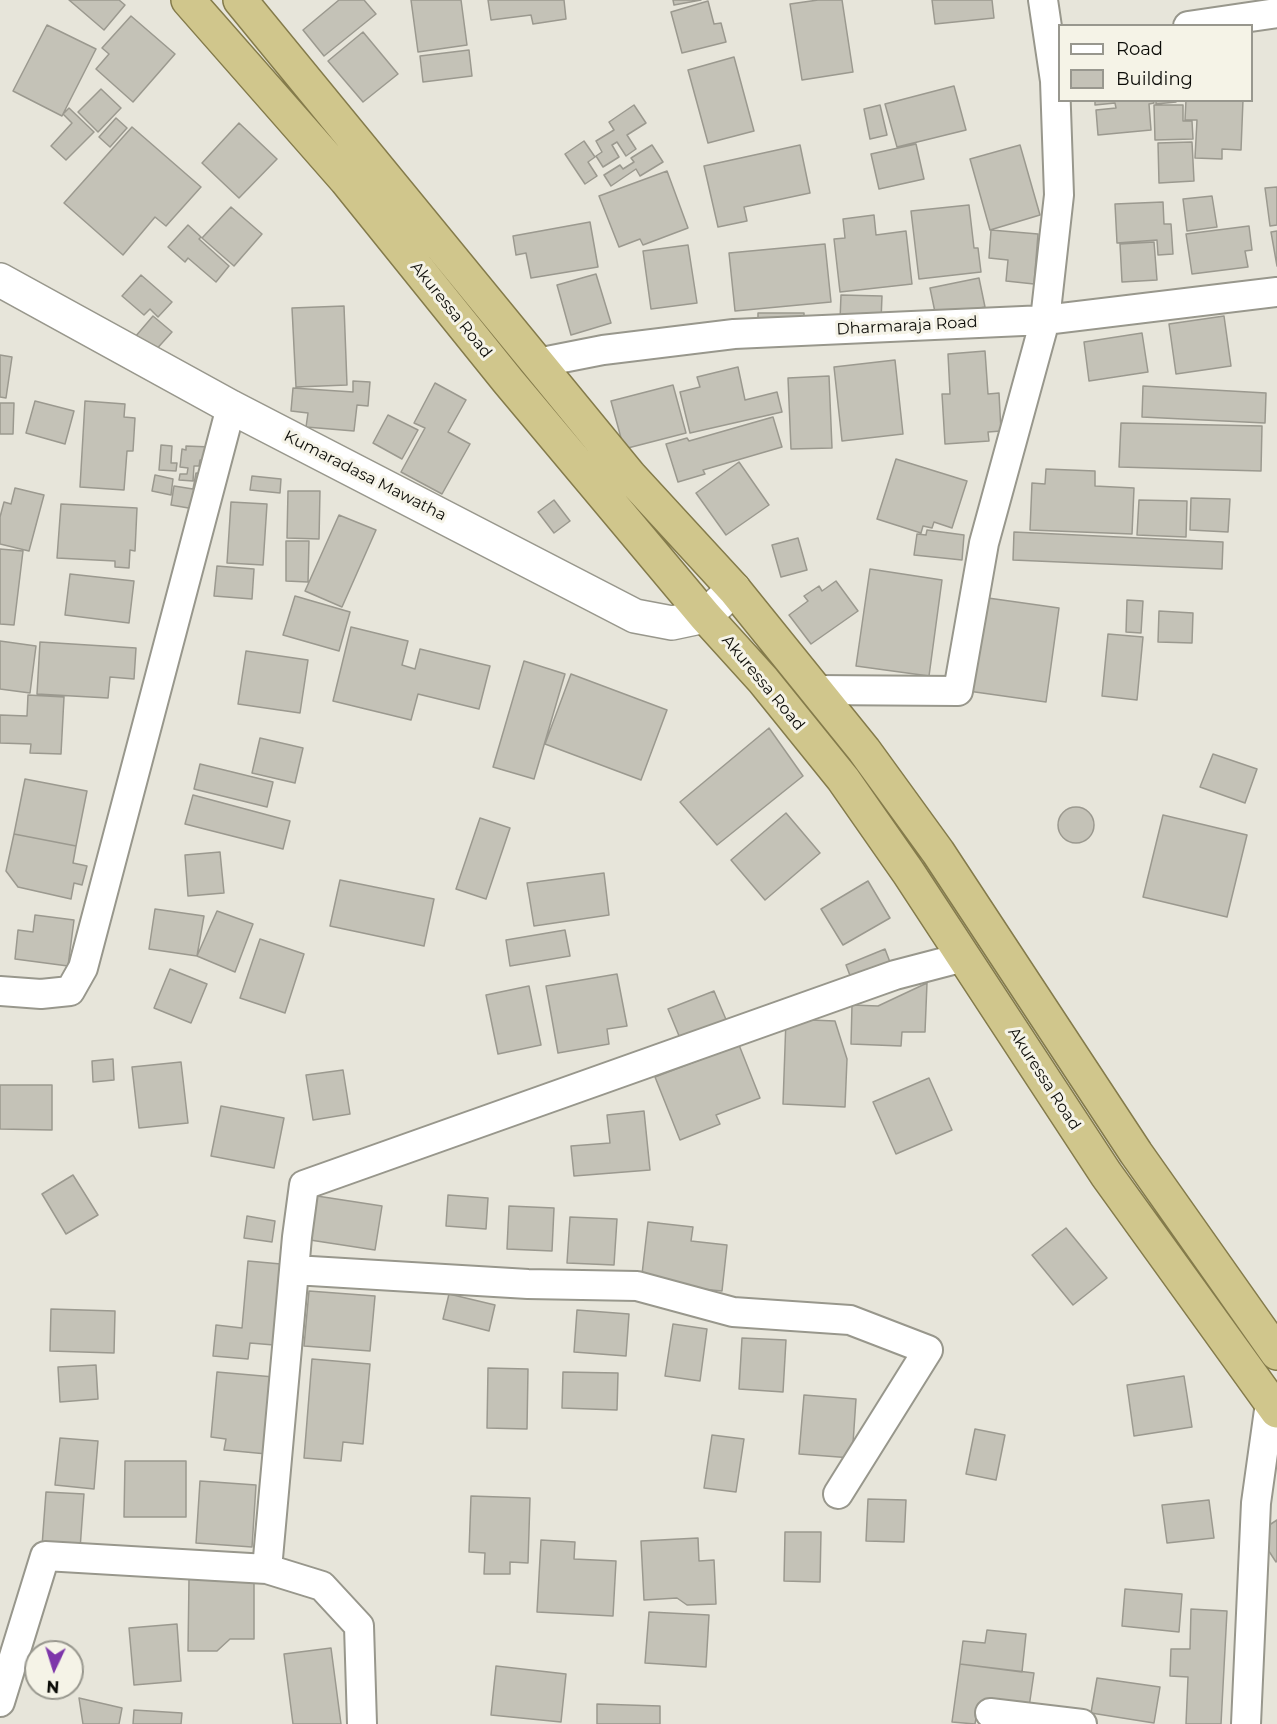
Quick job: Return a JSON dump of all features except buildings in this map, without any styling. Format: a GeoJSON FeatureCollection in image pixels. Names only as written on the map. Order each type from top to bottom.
{"type":"FeatureCollection","features":[{"type":"Feature","properties":{"kind":"highway","name":"Akuressa Road"},"geometry":{"type":"LineString","coordinates":[[188,0],[346,180],[515,390],[705,616],[764,680],[843,780],[964,957],[1106,1174],[1274,1407]]}},
{"type":"Feature","properties":{"kind":"highway","name":"Akuressa Road"},"geometry":{"type":"LineString","coordinates":[[240,0],[630,476],[734,589],[864,750],[938,852],[1136,1153],[1277,1353]]}},
{"type":"Feature","properties":{"kind":"highway"},"geometry":{"type":"LineString","coordinates":[[1106,1174],[1136,1153]]}},
{"type":"Feature","properties":{"kind":"main road","name":"Kumaradasa Mawatha"},"geometry":{"type":"LineString","coordinates":[[0,280],[231,407],[635,616],[672,623],[705,616]]}},
{"type":"Feature","properties":{"kind":"main road"},"geometry":{"type":"LineString","coordinates":[[705,616],[734,589]]}},
{"type":"Feature","properties":{"kind":"street"},"geometry":{"type":"LineString","coordinates":[[814,690],[958,691],[984,543],[1045,320],[1059,195],[1054,45],[1043,0]]}},
{"type":"Feature","properties":{"kind":"street"},"geometry":{"type":"LineString","coordinates":[[1202,24],[1277,13]]}},
{"type":"Feature","properties":{"kind":"street","name":"Dharmaraja Road"},"geometry":{"type":"LineString","coordinates":[[537,363],[603,350],[734,334],[1045,320],[1277,292]]}},
{"type":"Feature","properties":{"kind":"street"},"geometry":{"type":"LineString","coordinates":[[0,991],[41,994],[70,991],[83,968],[231,407]]}},
{"type":"Feature","properties":{"kind":"street"},"geometry":{"type":"LineString","coordinates":[[267,1569],[294,1270],[304,1185],[895,975],[964,957]]}},
{"type":"Feature","properties":{"kind":"street"},"geometry":{"type":"LineString","coordinates":[[294,1270],[528,1284],[637,1286],[734,1312],[850,1320],[928,1350],[838,1494]]}},
{"type":"Feature","properties":{"kind":"street"},"geometry":{"type":"LineString","coordinates":[[1246,1724],[1256,1503],[1274,1407]]}},
{"type":"Feature","properties":{"kind":"street"},"geometry":{"type":"LineString","coordinates":[[0,1702],[45,1556],[267,1569],[322,1586],[359,1626],[363,1724]]}},
{"type":"Feature","properties":{"kind":"street"},"geometry":{"type":"LineString","coordinates":[[990,1713],[1082,1724]]}}]}
